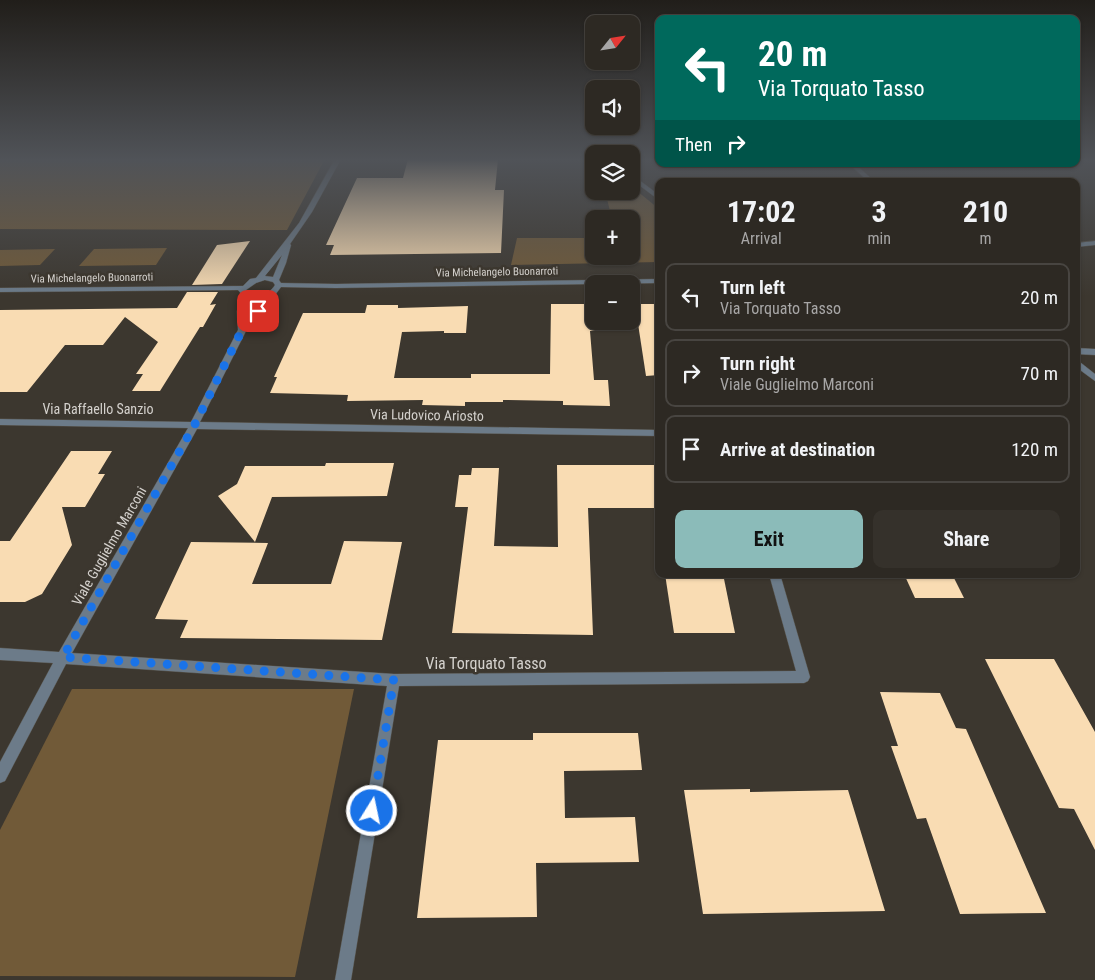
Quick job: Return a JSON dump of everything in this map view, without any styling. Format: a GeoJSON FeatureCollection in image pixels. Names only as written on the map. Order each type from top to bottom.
{"type":"FeatureCollection","features":[{"type":"Feature","properties":{"kind":"street"},"geometry":{"type":"LineString","coordinates":[[289,242],[277,285],[265,297],[248,297],[243,293],[248,283],[259,279],[289,242],[312,205]]}},
{"type":"Feature","properties":{"kind":"street"},"geometry":{"type":"LineString","coordinates":[[1080,245],[1095,243]]}},
{"type":"Feature","properties":{"kind":"street","name":"Via Michelangelo Buonarroti"},"geometry":{"type":"LineString","coordinates":[[259,279],[277,285],[336,286],[655,281]]}},
{"type":"Feature","properties":{"kind":"street","name":"Via Michelangelo Buonarroti"},"geometry":{"type":"LineString","coordinates":[[0,290],[244,288]]}},
{"type":"Feature","properties":{"kind":"street","name":"Viale Guglielmo Marconi"},"geometry":{"type":"LineString","coordinates":[[242,330],[241,311],[248,297]]}},
{"type":"Feature","properties":{"kind":"street","name":"Viale Guglielmo Marconi"},"geometry":{"type":"LineString","coordinates":[[0,776],[63,657],[195,424],[242,330],[258,311],[265,297]]}},
{"type":"Feature","properties":{"kind":"street"},"geometry":{"type":"LineString","coordinates":[[1080,351],[1095,352]]}},
{"type":"Feature","properties":{"kind":"street"},"geometry":{"type":"LineString","coordinates":[[1080,365],[1095,378]]}},
{"type":"Feature","properties":{"kind":"street","name":"Via Raffaello Sanzio"},"geometry":{"type":"LineString","coordinates":[[0,422],[195,424]]}},
{"type":"Feature","properties":{"kind":"street","name":"Via Ludovico Ariosto"},"geometry":{"type":"LineString","coordinates":[[195,424],[655,433]]}},
{"type":"Feature","properties":{"kind":"street","name":"Via Torquato Tasso"},"geometry":{"type":"LineString","coordinates":[[0,654],[394,680],[804,677],[775,578]]}},
{"type":"Feature","properties":{"kind":"street"},"geometry":{"type":"LineString","coordinates":[[343,980],[394,680]]}},
{"type":"Feature","properties":{"kind":"shaded area"},"geometry":{"type":"Polygon","coordinates":[[[0,205],[301,205],[287,230],[0,229],[0,205]]]}},
{"type":"Feature","properties":{"kind":"shaded area"},"geometry":{"type":"Polygon","coordinates":[[[608,205],[655,206],[655,262],[640,262],[640,210],[610,210],[608,205]]]}},
{"type":"Feature","properties":{"kind":"shaded area"},"geometry":{"type":"Polygon","coordinates":[[[517,238],[585,238],[585,264],[511,265],[517,238]]]}},
{"type":"Feature","properties":{"kind":"shaded area"},"geometry":{"type":"Polygon","coordinates":[[[167,248],[156,265],[79,266],[94,249],[167,248]]]}},
{"type":"Feature","properties":{"kind":"shaded area"},"geometry":{"type":"Polygon","coordinates":[[[55,249],[40,265],[0,266],[0,250],[55,249]]]}},
{"type":"Feature","properties":{"kind":"shaded area"},"geometry":{"type":"Polygon","coordinates":[[[72,689],[354,689],[295,977],[0,976],[0,830],[72,689]]]}},
{"type":"Feature","properties":{"kind":"building"},"geometry":{"type":"Polygon","coordinates":[[[345,205],[503,205],[501,253],[330,255],[334,245],[326,245],[345,205]]]}},
{"type":"Feature","properties":{"kind":"building"},"geometry":{"type":"Polygon","coordinates":[[[250,241],[222,284],[192,285],[217,245],[250,241]]]}},
{"type":"Feature","properties":{"kind":"building"},"geometry":{"type":"Polygon","coordinates":[[[187,292],[218,292],[210,305],[216,304],[203,327],[200,327],[160,391],[132,391],[143,374],[136,374],[158,342],[125,317],[103,345],[65,345],[27,392],[0,392],[0,310],[177,308],[187,292]]]}},
{"type":"Feature","properties":{"kind":"building"},"geometry":{"type":"Polygon","coordinates":[[[551,304],[585,304],[585,330],[604,330],[590,331],[594,380],[608,380],[610,406],[563,405],[563,401],[503,400],[503,402],[465,402],[465,406],[422,405],[423,400],[347,401],[348,395],[270,393],[277,377],[274,377],[303,313],[365,313],[367,305],[398,305],[398,308],[468,306],[466,333],[444,333],[444,331],[402,332],[394,378],[471,378],[471,374],[550,374],[551,304]]]}},
{"type":"Feature","properties":{"kind":"building"},"geometry":{"type":"Polygon","coordinates":[[[640,304],[655,304],[655,375],[646,376],[639,330],[640,304]]]}},
{"type":"Feature","properties":{"kind":"building"},"geometry":{"type":"Polygon","coordinates":[[[71,451],[112,451],[98,474],[105,474],[85,507],[62,507],[72,545],[42,594],[25,602],[0,602],[0,541],[10,541],[71,451]]]}},
{"type":"Feature","properties":{"kind":"building"},"geometry":{"type":"Polygon","coordinates":[[[326,463],[394,463],[387,496],[272,497],[255,542],[218,496],[237,484],[245,466],[325,466],[326,463]]]}},
{"type":"Feature","properties":{"kind":"building"},"geometry":{"type":"Polygon","coordinates":[[[557,465],[655,465],[655,508],[588,508],[593,635],[452,633],[468,507],[455,507],[459,475],[471,475],[472,468],[499,468],[494,546],[558,547],[557,465]]]}},
{"type":"Feature","properties":{"kind":"building"},"geometry":{"type":"Polygon","coordinates":[[[344,541],[402,542],[382,640],[180,638],[188,620],[155,619],[191,542],[268,543],[252,584],[331,584],[344,541]]]}},
{"type":"Feature","properties":{"kind":"building"},"geometry":{"type":"Polygon","coordinates":[[[666,578],[724,578],[735,633],[674,633],[666,578]]]}},
{"type":"Feature","properties":{"kind":"building"},"geometry":{"type":"Polygon","coordinates":[[[906,578],[954,578],[964,598],[915,598],[906,578]]]}},
{"type":"Feature","properties":{"kind":"building"},"geometry":{"type":"Polygon","coordinates":[[[985,659],[1054,659],[1095,732],[1095,850],[1074,809],[1059,808],[985,659]]]}},
{"type":"Feature","properties":{"kind":"building"},"geometry":{"type":"Polygon","coordinates":[[[880,692],[940,693],[956,728],[966,729],[1046,913],[960,914],[926,818],[917,819],[891,746],[898,746],[880,692]]]}},
{"type":"Feature","properties":{"kind":"building"},"geometry":{"type":"Polygon","coordinates":[[[533,733],[638,733],[642,770],[564,771],[565,818],[635,817],[639,862],[536,863],[537,917],[417,918],[438,740],[533,740],[533,733]]]}},
{"type":"Feature","properties":{"kind":"building"},"geometry":{"type":"Polygon","coordinates":[[[750,789],[750,792],[848,790],[885,911],[703,914],[684,790],[750,789]]]}},
{"type":"Feature","properties":{"kind":"route"},"geometry":{"type":"LineString","coordinates":[[258,311],[242,330],[195,424],[63,657],[394,680],[372,811]]}}]}
